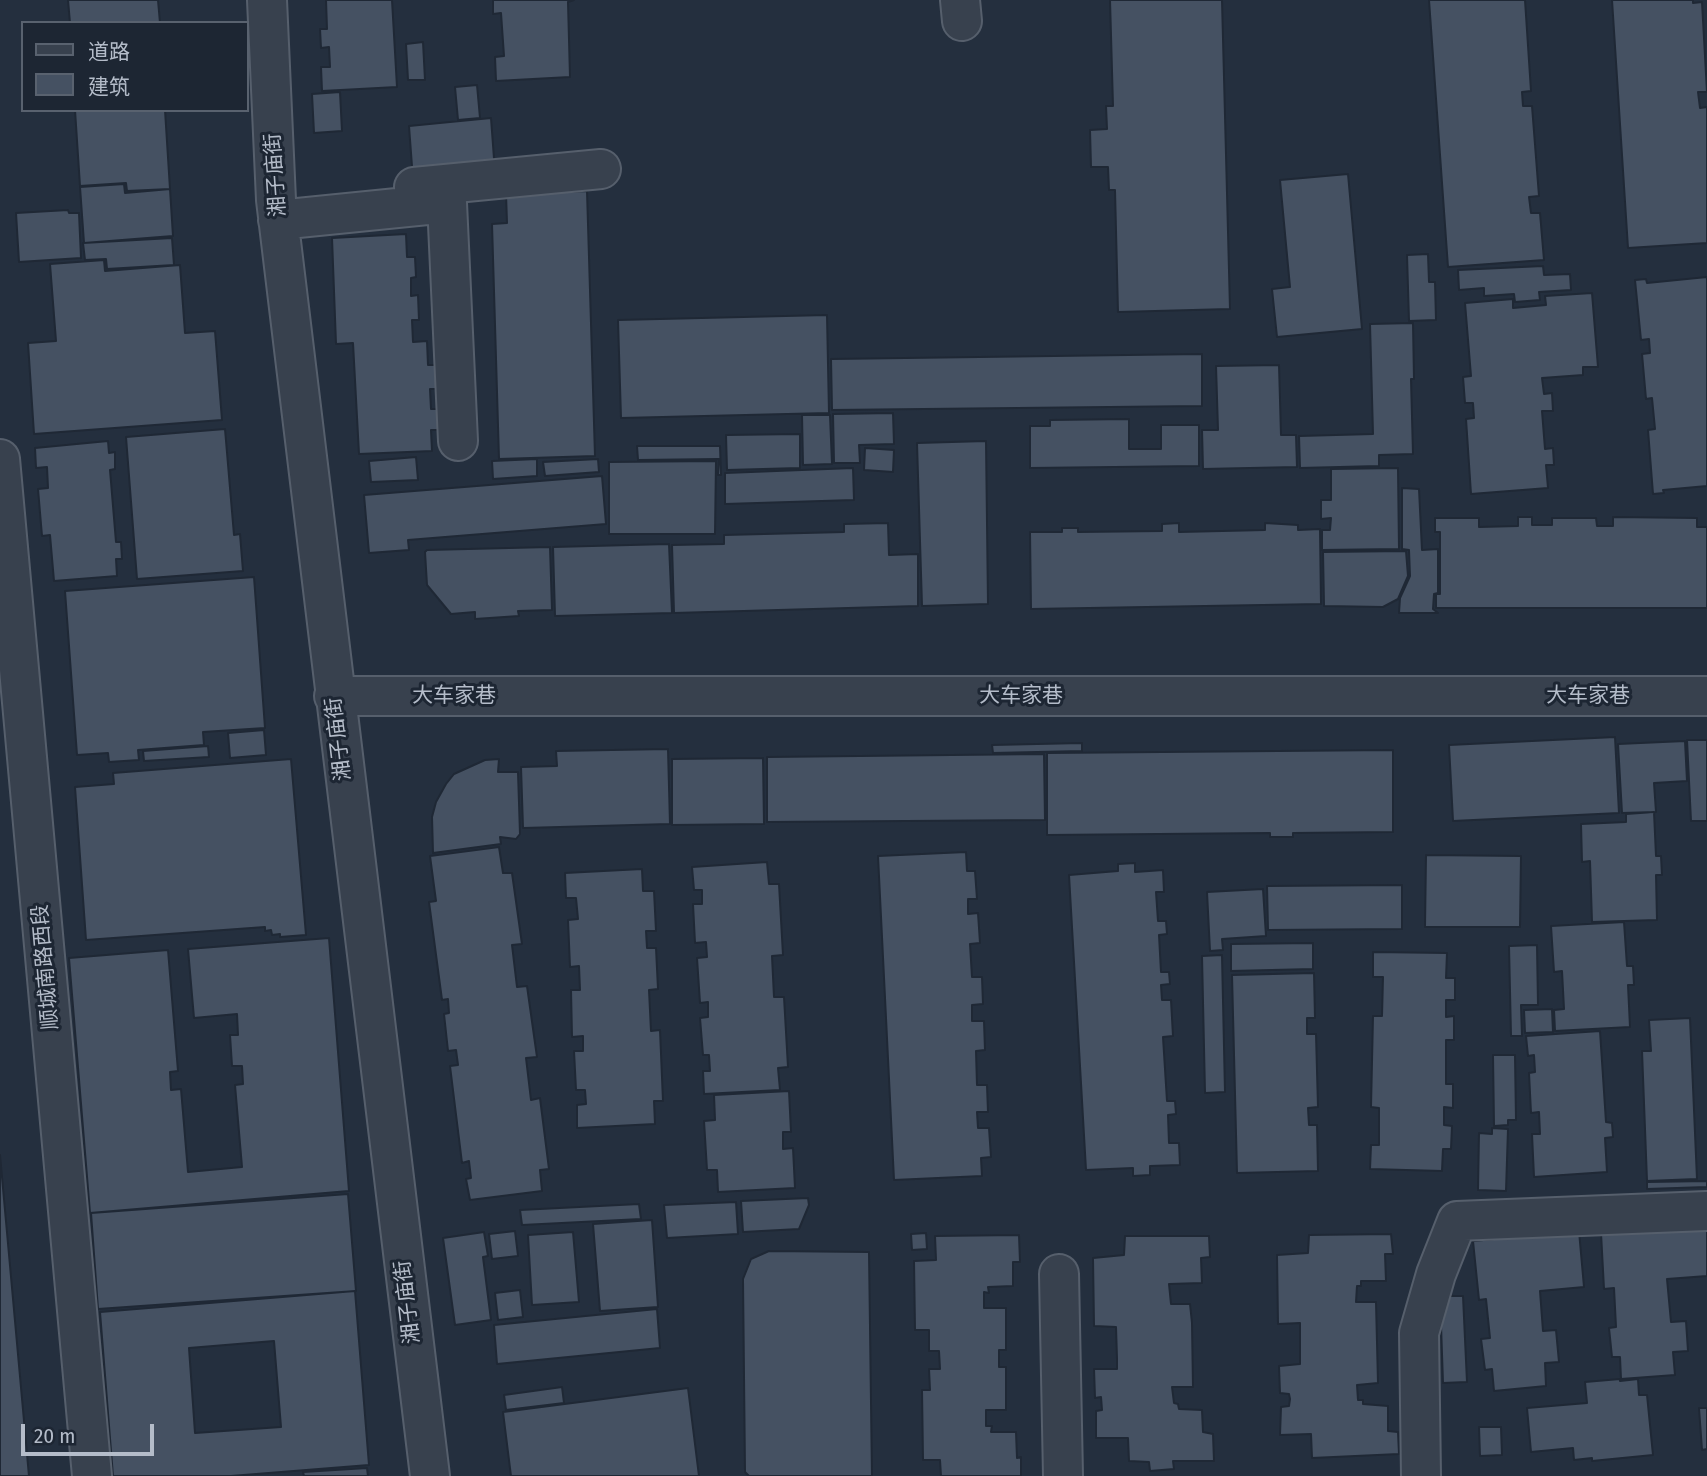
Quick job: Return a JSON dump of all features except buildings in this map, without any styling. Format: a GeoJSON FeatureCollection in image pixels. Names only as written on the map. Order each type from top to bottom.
{"type":"FeatureCollection","features":[{"type":"Feature","properties":{"kind":"street","name":"湘子庙街"},"geometry":{"type":"LineString","coordinates":[[267,0],[277,210],[430,1476]]}},
{"type":"Feature","properties":{"kind":"street"},"geometry":{"type":"LineString","coordinates":[[277,210],[601,169]]}},
{"type":"Feature","properties":{"kind":"street"},"geometry":{"type":"LineString","coordinates":[[277,210],[447,203],[458,440]]}},
{"type":"Feature","properties":{"kind":"street","name":"顺城南路西段"},"geometry":{"type":"LineString","coordinates":[[0,459],[92,1476]]}},
{"type":"Feature","properties":{"kind":"street","name":"大车家巷"},"geometry":{"type":"LineString","coordinates":[[334,696],[1707,696]]}},
{"type":"Feature","properties":{"kind":"street"},"geometry":{"type":"LineString","coordinates":[[1421,1476],[1419,1333],[1436,1274],[1457,1221],[1707,1212]]}},
{"type":"Feature","properties":{"kind":"street"},"geometry":{"type":"LineString","coordinates":[[1059,1274],[1063,1476]]}}]}
